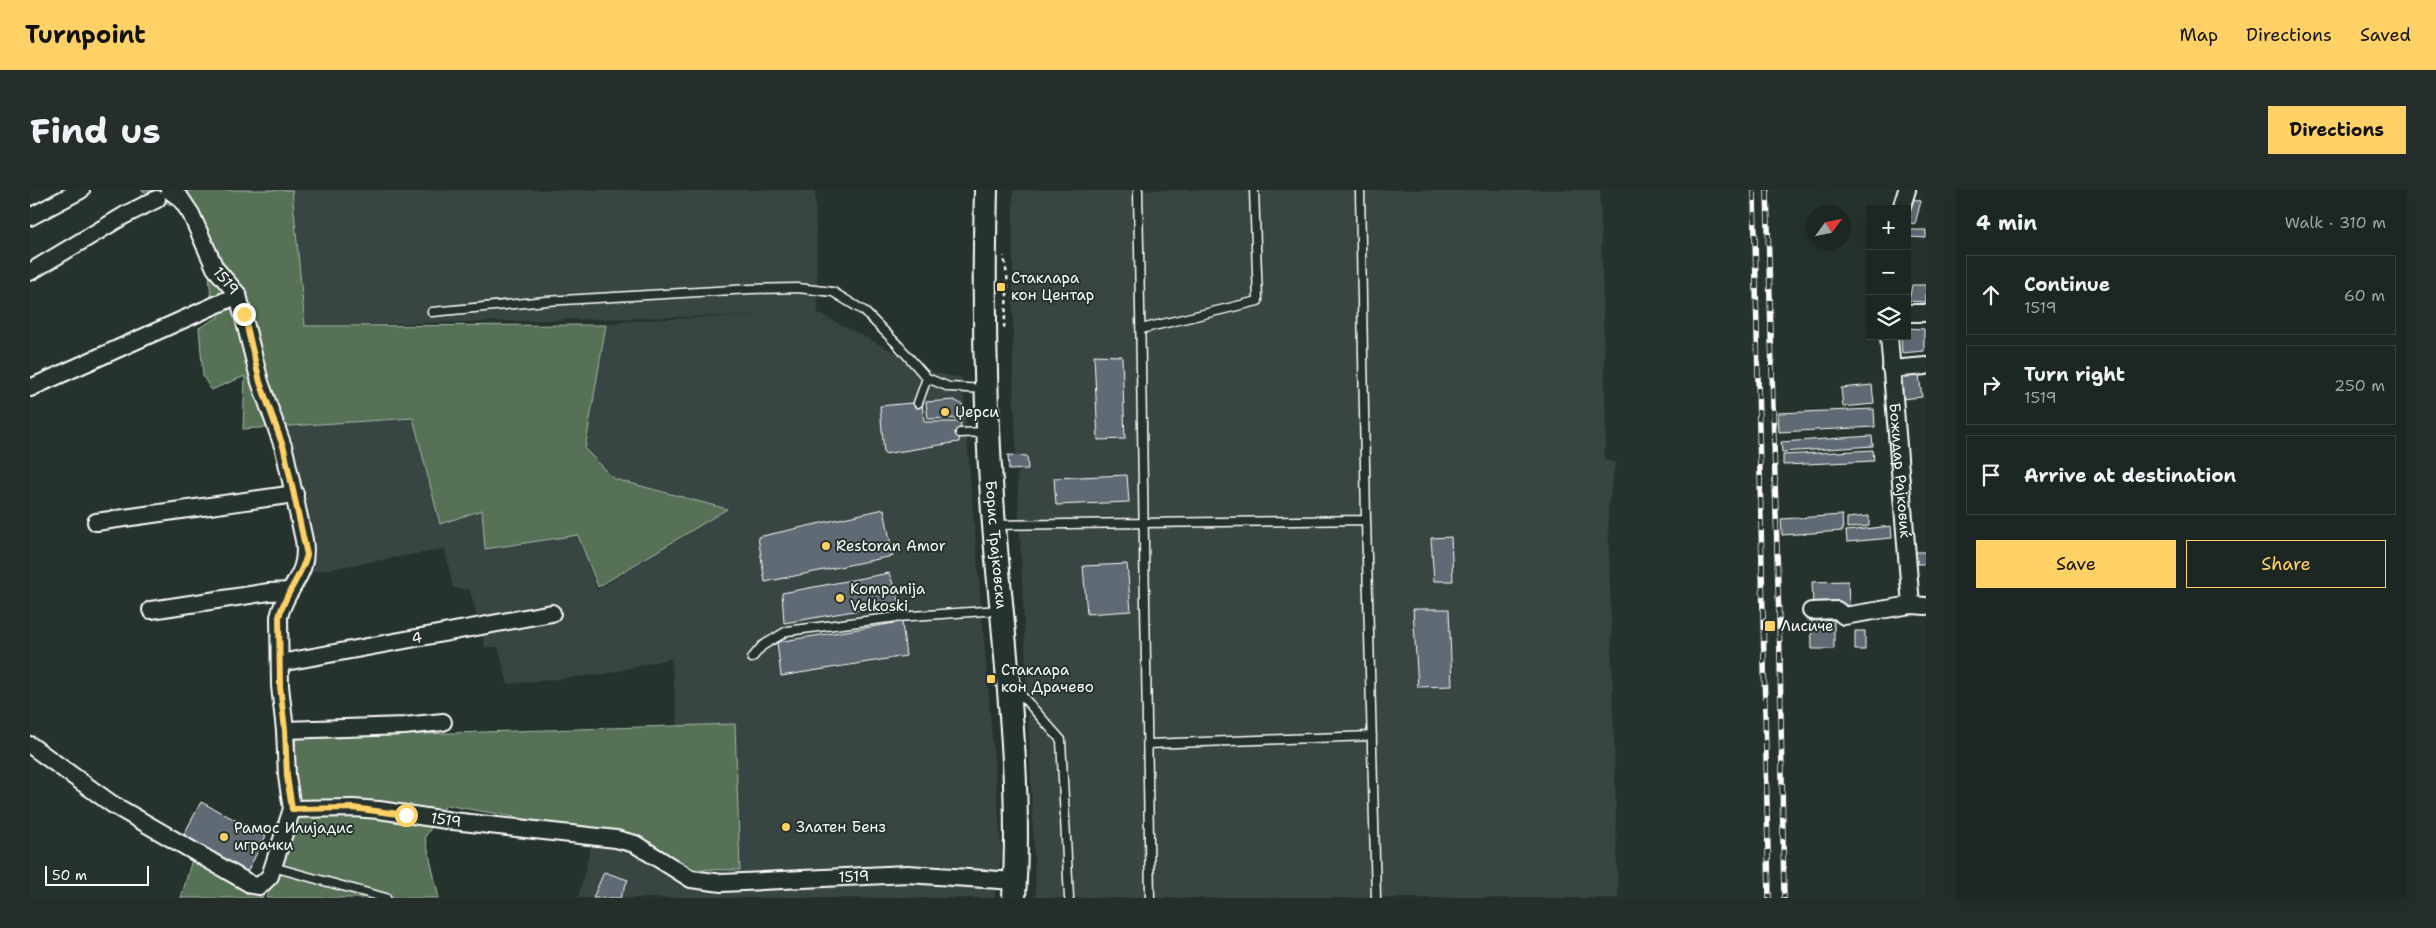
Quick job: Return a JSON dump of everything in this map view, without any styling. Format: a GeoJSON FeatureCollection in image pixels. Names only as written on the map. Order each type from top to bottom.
{"type":"FeatureCollection","features":[{"type":"Feature","properties":{"kind":"main road","name":"Борис Трајковски"},"geometry":{"type":"LineString","coordinates":[[986,190],[983,335],[994,525],[1008,681],[1015,794],[1014,890]]}},
{"type":"Feature","properties":{"kind":"street"},"geometry":{"type":"LineString","coordinates":[[30,217],[81,190]]}},
{"type":"Feature","properties":{"kind":"street","name":"1519"},"geometry":{"type":"LineString","coordinates":[[141,190],[163,195],[185,205],[201,234],[215,268],[238,294],[260,382],[284,449],[295,494],[307,555],[302,571],[279,617],[280,686],[285,730],[287,776],[292,809],[353,808],[379,810],[462,822],[616,839],[635,844],[691,879],[722,883],[770,882],[824,876],[908,874],[1014,890]]}},
{"type":"Feature","properties":{"kind":"street"},"geometry":{"type":"LineString","coordinates":[[1902,205],[1907,190]]}},
{"type":"Feature","properties":{"kind":"street"},"geometry":{"type":"LineString","coordinates":[[30,272],[125,215],[163,195]]}},
{"type":"Feature","properties":{"kind":"street"},"geometry":{"type":"LineString","coordinates":[[30,388],[238,294]]}},
{"type":"Feature","properties":{"kind":"street"},"geometry":{"type":"LineString","coordinates":[[1911,312],[1926,313]]}},
{"type":"Feature","properties":{"kind":"street","name":"Божидар Рајковиќ"},"geometry":{"type":"LineString","coordinates":[[1889,340],[1918,606]]}},
{"type":"Feature","properties":{"kind":"street"},"geometry":{"type":"LineString","coordinates":[[1891,369],[1926,366]]}},
{"type":"Feature","properties":{"kind":"street"},"geometry":{"type":"LineString","coordinates":[[96,522],[295,494]]}},
{"type":"Feature","properties":{"kind":"street"},"geometry":{"type":"LineString","coordinates":[[151,610],[269,592],[290,592]]}},
{"type":"Feature","properties":{"kind":"street"},"geometry":{"type":"LineString","coordinates":[[1811,611],[1837,610],[1844,616],[1918,606]]}},
{"type":"Feature","properties":{"kind":"street","name":"4"},"geometry":{"type":"LineString","coordinates":[[280,663],[552,613]]}},
{"type":"Feature","properties":{"kind":"street"},"geometry":{"type":"LineString","coordinates":[[285,730],[404,726],[443,722]]}},
{"type":"Feature","properties":{"kind":"street"},"geometry":{"type":"LineString","coordinates":[[30,745],[112,804],[252,885],[260,886],[266,883],[292,809]]}},
{"type":"Feature","properties":{"kind":"lane"},"geometry":{"type":"LineString","coordinates":[[1138,190],[1150,898]]}},
{"type":"Feature","properties":{"kind":"lane"},"geometry":{"type":"LineString","coordinates":[[1141,329],[1258,301],[1254,190]]}},
{"type":"Feature","properties":{"kind":"lane"},"geometry":{"type":"LineString","coordinates":[[1360,190],[1376,898]]}},
{"type":"Feature","properties":{"kind":"lane"},"geometry":{"type":"LineString","coordinates":[[432,312],[546,300],[750,289],[798,288],[833,292],[864,311],[927,378],[949,387],[987,390]]}},
{"type":"Feature","properties":{"kind":"lane"},"geometry":{"type":"LineString","coordinates":[[918,403],[927,378]]}},
{"type":"Feature","properties":{"kind":"lane"},"geometry":{"type":"LineString","coordinates":[[960,433],[989,432]]}},
{"type":"Feature","properties":{"kind":"lane"},"geometry":{"type":"LineString","coordinates":[[994,525],[1366,520]]}},
{"type":"Feature","properties":{"kind":"lane"},"geometry":{"type":"LineString","coordinates":[[752,658],[762,646],[787,631],[897,617],[1002,610]]}},
{"type":"Feature","properties":{"kind":"lane"},"geometry":{"type":"LineString","coordinates":[[1008,681],[1061,740],[1069,898]]}},
{"type":"Feature","properties":{"kind":"lane"},"geometry":{"type":"LineString","coordinates":[[1148,744],[1372,736]]}},
{"type":"Feature","properties":{"kind":"lane"},"geometry":{"type":"LineString","coordinates":[[273,867],[386,898]]}},
{"type":"Feature","properties":{"kind":"shaded area"},"geometry":{"type":"Polygon","coordinates":[[[292,190],[815,190],[818,313],[935,373],[962,378],[1002,855],[994,898],[578,898],[595,831],[735,724],[678,726],[671,658],[606,674],[508,684],[498,647],[485,647],[470,590],[453,588],[445,549],[306,573],[275,426],[413,418],[440,524],[482,510],[486,548],[578,535],[597,590],[727,509],[615,478],[585,449],[606,325],[623,321],[761,315],[304,326],[292,190]]]}},
{"type":"Feature","properties":{"kind":"shaded area"},"geometry":{"type":"Polygon","coordinates":[[[1013,190],[1600,190],[1606,435],[1604,459],[1615,463],[1608,508],[1618,898],[1036,898],[1013,376],[1013,190]]]}},
{"type":"Feature","properties":{"kind":"green space"},"geometry":{"type":"Polygon","coordinates":[[[141,190],[292,190],[305,326],[606,325],[585,449],[615,479],[727,509],[598,587],[578,535],[485,549],[482,510],[440,524],[413,418],[243,429],[245,376],[211,390],[203,376],[199,328],[220,316],[211,296],[208,264],[181,210],[141,190]]]}},
{"type":"Feature","properties":{"kind":"green space"},"geometry":{"type":"Polygon","coordinates":[[[735,724],[740,870],[688,869],[595,831],[446,805],[425,837],[439,898],[266,898],[280,870],[296,738],[735,724]]]}},
{"type":"Feature","properties":{"kind":"green space"},"geometry":{"type":"Polygon","coordinates":[[[193,856],[263,898],[181,898],[193,856]]]}},
{"type":"Feature","properties":{"kind":"building"},"geometry":{"type":"Polygon","coordinates":[[[1909,198],[1921,201],[1915,224],[1911,223],[1911,205],[1908,205],[1909,198]]]}},
{"type":"Feature","properties":{"kind":"building"},"geometry":{"type":"Polygon","coordinates":[[[1911,230],[1926,230],[1926,238],[1911,237],[1911,230]]]}},
{"type":"Feature","properties":{"kind":"building"},"geometry":{"type":"Polygon","coordinates":[[[1912,285],[1926,285],[1926,302],[1911,301],[1912,285]]]}},
{"type":"Feature","properties":{"kind":"building"},"geometry":{"type":"Polygon","coordinates":[[[1911,328],[1924,329],[1924,351],[1902,353],[1901,340],[1911,340],[1911,328]]]}},
{"type":"Feature","properties":{"kind":"building"},"geometry":{"type":"Polygon","coordinates":[[[1094,355],[1122,356],[1125,439],[1098,440],[1094,355]]]}},
{"type":"Feature","properties":{"kind":"building"},"geometry":{"type":"Polygon","coordinates":[[[1919,375],[1922,397],[1901,399],[1897,376],[1919,375]]]}},
{"type":"Feature","properties":{"kind":"building"},"geometry":{"type":"Polygon","coordinates":[[[1872,385],[1874,404],[1843,407],[1841,388],[1872,385]]]}},
{"type":"Feature","properties":{"kind":"building","name":"Џерси"},"geometry":{"type":"Polygon","coordinates":[[[954,400],[963,405],[963,418],[928,419],[926,402],[954,400]]]}},
{"type":"Feature","properties":{"kind":"building"},"geometry":{"type":"Polygon","coordinates":[[[922,402],[924,422],[961,422],[959,442],[884,454],[880,406],[922,402]]]}},
{"type":"Feature","properties":{"kind":"building"},"geometry":{"type":"Polygon","coordinates":[[[1874,409],[1875,427],[1779,432],[1778,413],[1874,409]]]}},
{"type":"Feature","properties":{"kind":"building"},"geometry":{"type":"Polygon","coordinates":[[[1872,436],[1873,446],[1782,452],[1781,442],[1872,436]]]}},
{"type":"Feature","properties":{"kind":"building"},"geometry":{"type":"Polygon","coordinates":[[[1873,450],[1874,461],[1783,465],[1783,455],[1873,450]]]}},
{"type":"Feature","properties":{"kind":"building"},"geometry":{"type":"Polygon","coordinates":[[[1008,455],[1027,456],[1028,469],[1009,470],[1008,455]]]}},
{"type":"Feature","properties":{"kind":"building"},"geometry":{"type":"Polygon","coordinates":[[[1127,475],[1129,502],[1056,505],[1054,478],[1127,475]]]}},
{"type":"Feature","properties":{"kind":"building","name":"Restoran Amor"},"geometry":{"type":"Polygon","coordinates":[[[884,509],[893,556],[765,582],[758,537],[884,509]]]}},
{"type":"Feature","properties":{"kind":"building"},"geometry":{"type":"Polygon","coordinates":[[[1842,515],[1843,531],[1782,535],[1781,519],[1842,515]]]}},
{"type":"Feature","properties":{"kind":"building"},"geometry":{"type":"Polygon","coordinates":[[[1869,516],[1869,526],[1847,528],[1847,518],[1869,516]]]}},
{"type":"Feature","properties":{"kind":"building"},"geometry":{"type":"Polygon","coordinates":[[[1891,526],[1892,538],[1847,542],[1846,531],[1891,526]]]}},
{"type":"Feature","properties":{"kind":"building"},"geometry":{"type":"Polygon","coordinates":[[[1451,537],[1453,581],[1434,581],[1431,538],[1451,537]]]}},
{"type":"Feature","properties":{"kind":"building"},"geometry":{"type":"Polygon","coordinates":[[[1911,552],[1926,552],[1926,564],[1912,564],[1911,552]]]}},
{"type":"Feature","properties":{"kind":"building"},"geometry":{"type":"Polygon","coordinates":[[[1127,564],[1131,611],[1087,614],[1083,566],[1127,564]]]}},
{"type":"Feature","properties":{"kind":"building","name":"Kompanija Velkoski"},"geometry":{"type":"Polygon","coordinates":[[[889,573],[900,603],[784,623],[782,593],[889,573]]]}},
{"type":"Feature","properties":{"kind":"building"},"geometry":{"type":"Polygon","coordinates":[[[1848,581],[1849,606],[1813,607],[1812,582],[1848,581]]]}},
{"type":"Feature","properties":{"kind":"building"},"geometry":{"type":"Polygon","coordinates":[[[1413,609],[1449,609],[1452,686],[1418,687],[1413,609]]]}},
{"type":"Feature","properties":{"kind":"building"},"geometry":{"type":"Polygon","coordinates":[[[1811,614],[1834,614],[1834,649],[1812,649],[1811,614]]]}},
{"type":"Feature","properties":{"kind":"building"},"geometry":{"type":"Polygon","coordinates":[[[902,622],[906,656],[781,676],[777,642],[902,622]]]}},
{"type":"Feature","properties":{"kind":"building"},"geometry":{"type":"Polygon","coordinates":[[[1855,631],[1865,631],[1865,650],[1855,650],[1855,631]]]}},
{"type":"Feature","properties":{"kind":"building","name":"Рамос Илијадис играчки"},"geometry":{"type":"Polygon","coordinates":[[[201,802],[266,836],[247,872],[182,838],[201,802]]]}},
{"type":"Feature","properties":{"kind":"building"},"geometry":{"type":"Polygon","coordinates":[[[604,872],[628,880],[620,898],[593,898],[604,872]]]}},
{"type":"Feature","properties":{"kind":"railway"},"geometry":{"type":"LineString","coordinates":[[1754,190],[1769,898]]}},
{"type":"Feature","properties":{"kind":"railway"},"geometry":{"type":"LineString","coordinates":[[1767,190],[1780,658],[1784,898]]}},
{"type":"Feature","properties":{"kind":"place","name":"Стаклара кон Центар"},"geometry":{"type":"Point","coordinates":[1001,287]}},
{"type":"Feature","properties":{"kind":"place","name":"Џерси"},"geometry":{"type":"Point","coordinates":[945,412]}},
{"type":"Feature","properties":{"kind":"place","name":"Restoran Amor"},"geometry":{"type":"Point","coordinates":[826,546]}},
{"type":"Feature","properties":{"kind":"place","name":"Kompanija Velkoski"},"geometry":{"type":"Point","coordinates":[840,598]}},
{"type":"Feature","properties":{"kind":"place","name":"Лисиче"},"geometry":{"type":"Point","coordinates":[1770,626]}},
{"type":"Feature","properties":{"kind":"place","name":"Стаклара кон Драчево"},"geometry":{"type":"Point","coordinates":[991,679]}},
{"type":"Feature","properties":{"kind":"place","name":"Златен Бенз"},"geometry":{"type":"Point","coordinates":[786,827]}},
{"type":"Feature","properties":{"kind":"place","name":"Рамос Илијадис играчки"},"geometry":{"type":"Point","coordinates":[224,837]}},
{"type":"Feature","properties":{"kind":"route"},"geometry":{"type":"LineString","coordinates":[[244,314],[260,382],[284,449],[307,555],[302,571],[282,607],[279,617],[280,686],[285,730],[287,776],[292,809],[353,808],[406,815]]}}]}
